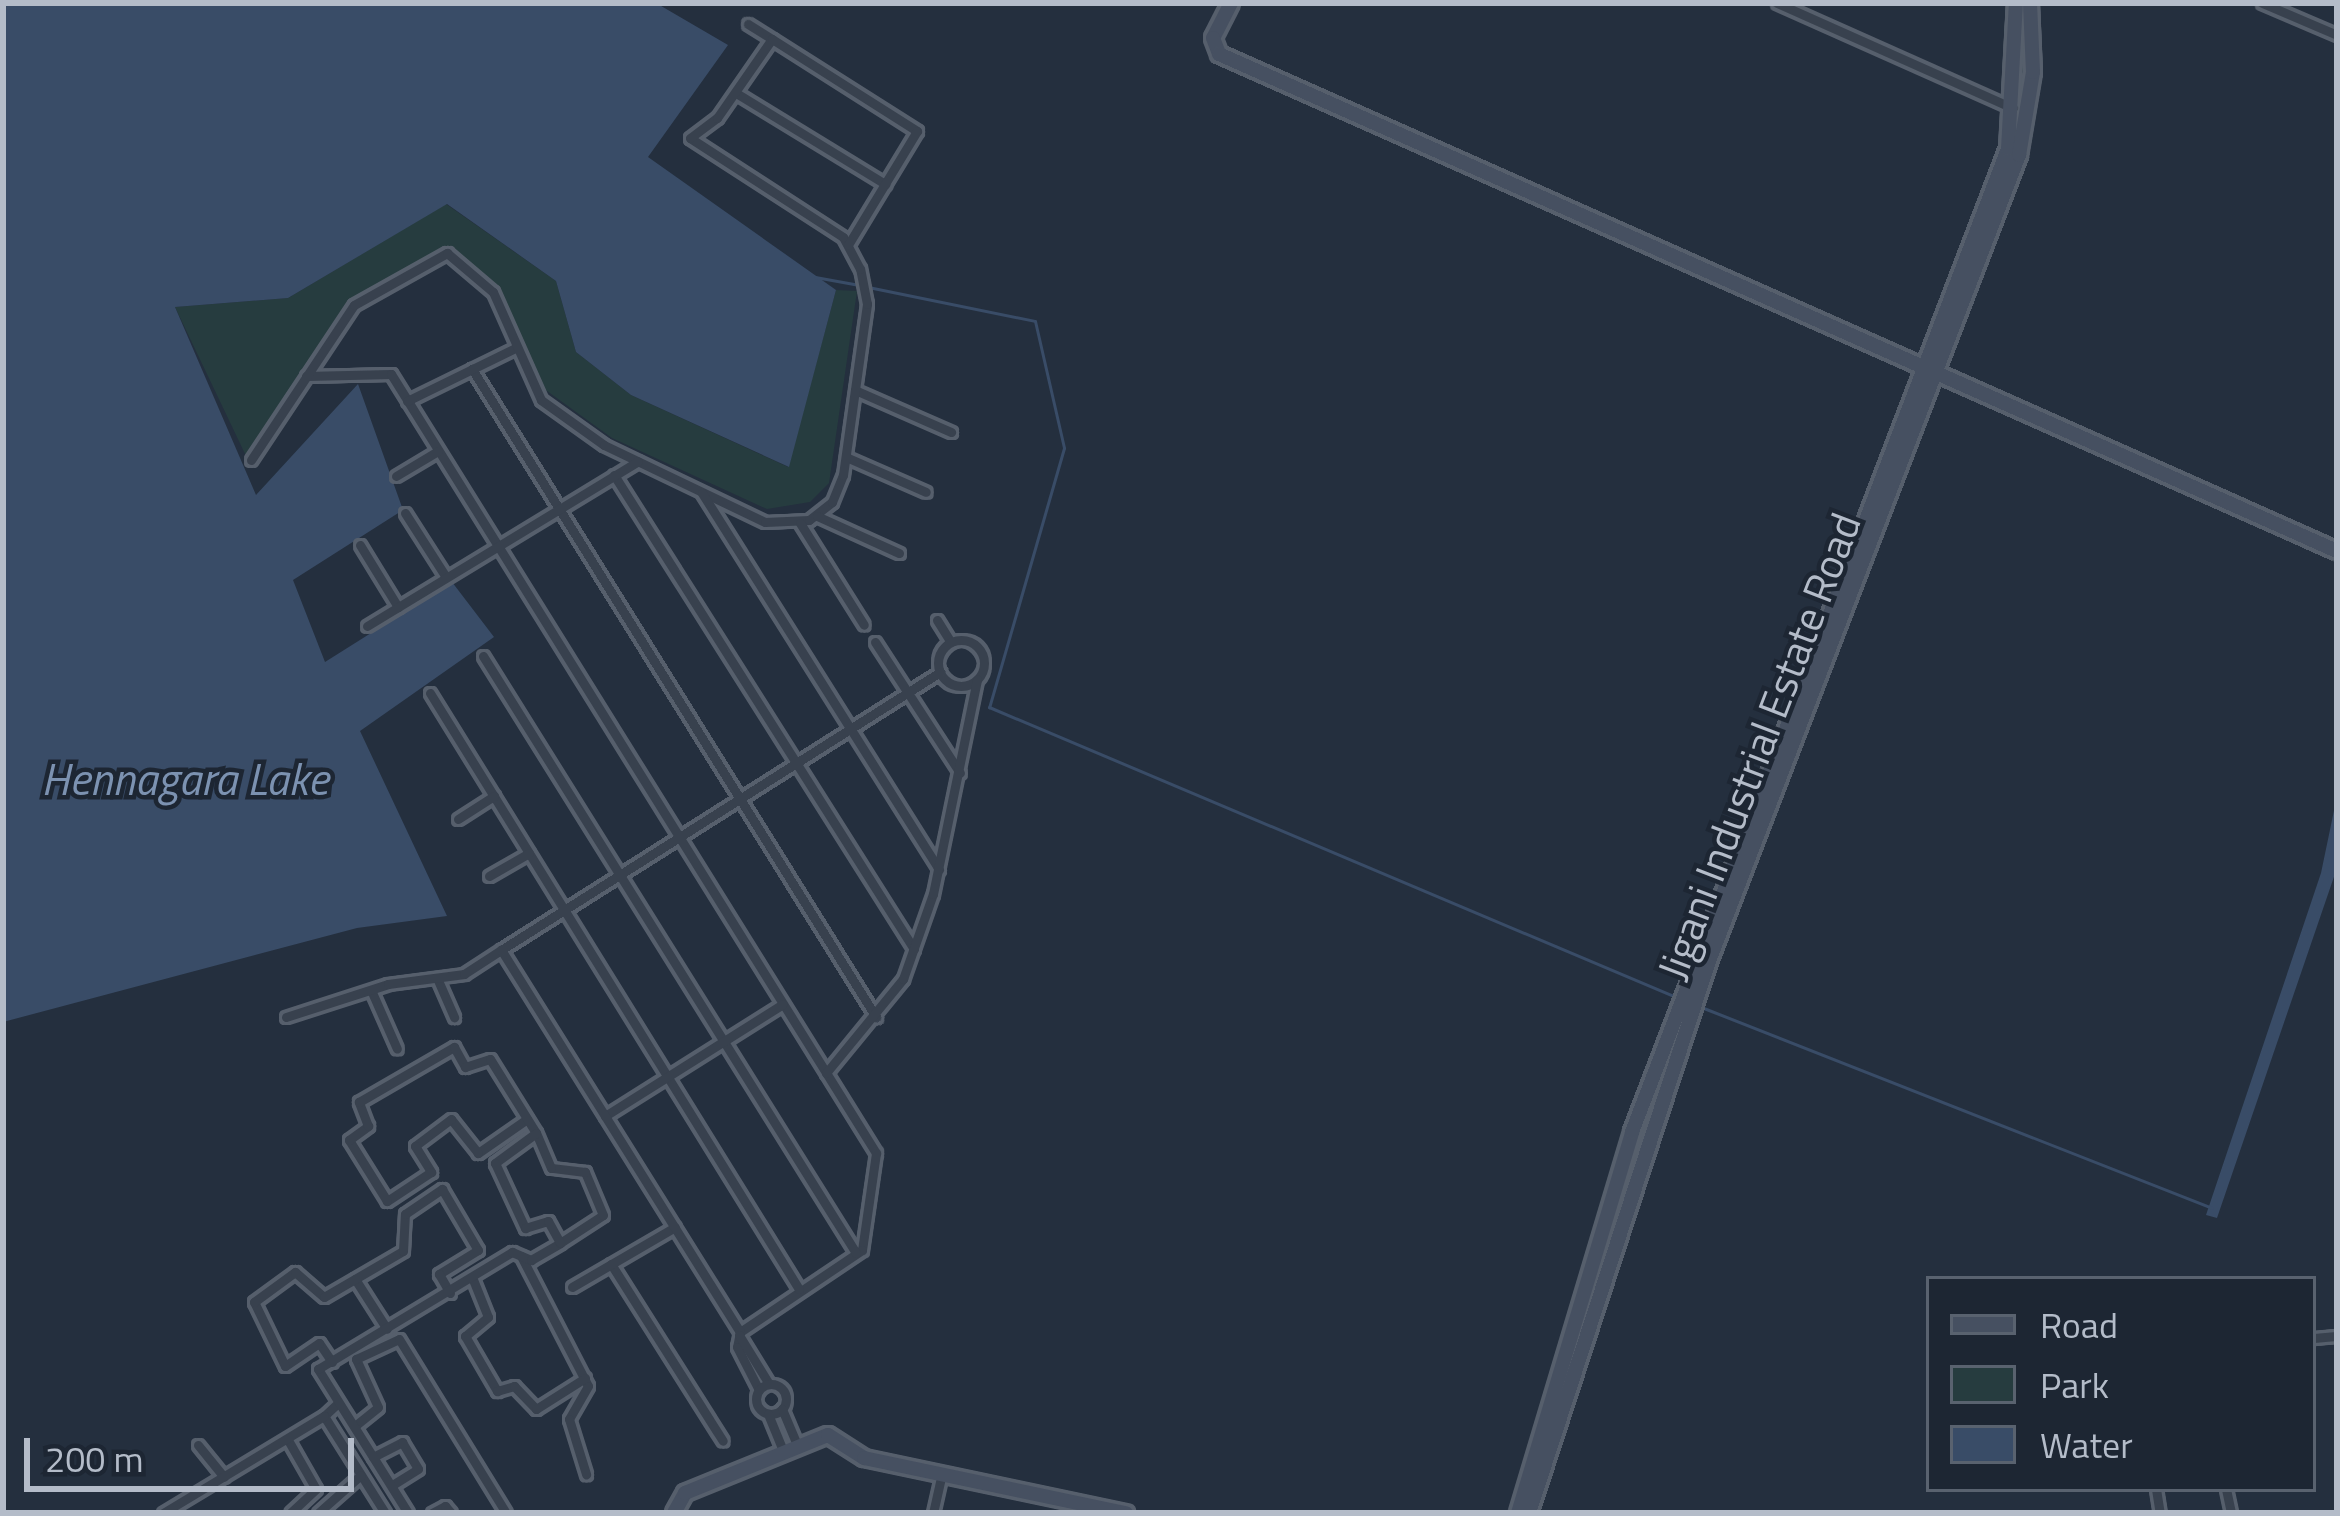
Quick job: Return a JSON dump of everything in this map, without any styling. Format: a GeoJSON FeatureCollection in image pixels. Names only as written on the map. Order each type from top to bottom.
{"type":"FeatureCollection","features":[{"type":"Feature","properties":{"kind":"main road"},"geometry":{"type":"LineString","coordinates":[[1231,3],[1214,38],[1220,54],[2337,551]]}},
{"type":"Feature","properties":{"kind":"main road","name":"Jigani Industrial Estate Road"},"geometry":{"type":"LineString","coordinates":[[1932,368],[2016,110],[2016,3]]}},
{"type":"Feature","properties":{"kind":"main road","name":"Jigani Industrial Estate Road"},"geometry":{"type":"LineString","coordinates":[[1518,1513],[1688,1001],[2019,155],[2032,72],[2030,3]]}},
{"type":"Feature","properties":{"kind":"main road","name":"Jigani Industrial Estate Road"},"geometry":{"type":"LineString","coordinates":[[1529,1513],[1688,1001]]}},
{"type":"Feature","properties":{"kind":"main road"},"geometry":{"type":"LineString","coordinates":[[674,1513],[685,1493],[828,1435],[864,1458],[1126,1513]]}},
{"type":"Feature","properties":{"kind":"street"},"geometry":{"type":"LineString","coordinates":[[1777,3],[2016,110]]}},
{"type":"Feature","properties":{"kind":"street"},"geometry":{"type":"LineString","coordinates":[[2262,3],[2337,34]]}},
{"type":"Feature","properties":{"kind":"street"},"geometry":{"type":"LineString","coordinates":[[748,24],[917,131],[848,245]]}},
{"type":"Feature","properties":{"kind":"street"},"geometry":{"type":"LineString","coordinates":[[251,460],[354,304],[447,254],[493,292],[536,395],[638,461],[765,522],[800,524],[817,516],[837,494],[867,304],[848,245],[690,138],[736,93],[772,40]]}},
{"type":"Feature","properties":{"kind":"street"},"geometry":{"type":"LineString","coordinates":[[736,93],[885,184]]}},
{"type":"Feature","properties":{"kind":"street"},"geometry":{"type":"LineString","coordinates":[[407,401],[514,348]]}},
{"type":"Feature","properties":{"kind":"street"},"geometry":{"type":"LineString","coordinates":[[472,369],[877,1017]]}},
{"type":"Feature","properties":{"kind":"street"},"geometry":{"type":"LineString","coordinates":[[306,376],[391,374],[876,1153],[856,1253],[740,1333]]}},
{"type":"Feature","properties":{"kind":"street"},"geometry":{"type":"LineString","coordinates":[[855,390],[951,432]]}},
{"type":"Feature","properties":{"kind":"street"},"geometry":{"type":"LineString","coordinates":[[396,476],[438,451]]}},
{"type":"Feature","properties":{"kind":"street"},"geometry":{"type":"LineString","coordinates":[[845,457],[926,492]]}},
{"type":"Feature","properties":{"kind":"street"},"geometry":{"type":"LineString","coordinates":[[367,626],[638,461]]}},
{"type":"Feature","properties":{"kind":"street"},"geometry":{"type":"LineString","coordinates":[[614,475],[914,949]]}},
{"type":"Feature","properties":{"kind":"street"},"geometry":{"type":"LineString","coordinates":[[701,491],[939,870]]}},
{"type":"Feature","properties":{"kind":"street"},"geometry":{"type":"LineString","coordinates":[[405,513],[446,578]]}},
{"type":"Feature","properties":{"kind":"street"},"geometry":{"type":"LineString","coordinates":[[817,516],[899,553]]}},
{"type":"Feature","properties":{"kind":"street"},"geometry":{"type":"LineString","coordinates":[[800,524],[865,626]]}},
{"type":"Feature","properties":{"kind":"street"},"geometry":{"type":"LineString","coordinates":[[360,544],[398,607]]}},
{"type":"Feature","properties":{"kind":"street"},"geometry":{"type":"LineString","coordinates":[[826,1073],[877,1017],[914,949],[939,870],[977,680],[979,648],[951,642],[937,620]]}},
{"type":"Feature","properties":{"kind":"street"},"geometry":{"type":"LineString","coordinates":[[875,642],[960,773]]}},
{"type":"Feature","properties":{"kind":"street"},"geometry":{"type":"LineString","coordinates":[[286,1017],[370,990],[472,971],[940,671],[951,642]]}},
{"type":"Feature","properties":{"kind":"street"},"geometry":{"type":"LineString","coordinates":[[483,656],[856,1253]]}},
{"type":"Feature","properties":{"kind":"street"},"geometry":{"type":"LineString","coordinates":[[940,671],[956,686],[977,680]]}},
{"type":"Feature","properties":{"kind":"street"},"geometry":{"type":"LineString","coordinates":[[430,692],[799,1289]]}},
{"type":"Feature","properties":{"kind":"street"},"geometry":{"type":"LineString","coordinates":[[458,819],[494,796]]}},
{"type":"Feature","properties":{"kind":"street"},"geometry":{"type":"LineString","coordinates":[[490,876],[529,853]]}},
{"type":"Feature","properties":{"kind":"street"},"geometry":{"type":"LineString","coordinates":[[502,950],[740,1333],[764,1387],[768,1414],[791,1450]]}},
{"type":"Feature","properties":{"kind":"street"},"geometry":{"type":"LineString","coordinates":[[437,978],[454,1017]]}},
{"type":"Feature","properties":{"kind":"street"},"geometry":{"type":"LineString","coordinates":[[370,990],[397,1049]]}},
{"type":"Feature","properties":{"kind":"street"},"geometry":{"type":"LineString","coordinates":[[605,1116],[783,1004]]}},
{"type":"Feature","properties":{"kind":"street"},"geometry":{"type":"LineString","coordinates":[[406,1512],[356,1425],[316,1371],[472,1277],[560,1243],[606,1210],[580,1168],[551,1168],[536,1133],[490,1059],[465,1066],[454,1047],[359,1102],[368,1126],[349,1140],[387,1201],[431,1172]]}},
{"type":"Feature","properties":{"kind":"street"},"geometry":{"type":"LineString","coordinates":[[450,1293],[439,1274],[478,1250],[415,1146],[451,1119],[478,1153],[527,1119]]}},
{"type":"Feature","properties":{"kind":"street"},"geometry":{"type":"LineString","coordinates":[[536,1133],[495,1162],[525,1228],[548,1221],[560,1243]]}},
{"type":"Feature","properties":{"kind":"street"},"geometry":{"type":"LineString","coordinates":[[332,1361],[320,1343],[285,1366],[254,1302],[296,1272],[320,1297],[403,1251],[405,1214],[442,1189]]}},
{"type":"Feature","properties":{"kind":"street"},"geometry":{"type":"LineString","coordinates":[[572,1287],[675,1227]]}},
{"type":"Feature","properties":{"kind":"street"},"geometry":{"type":"LineString","coordinates":[[521,1256],[585,1378],[569,1419],[586,1474]]}},
{"type":"Feature","properties":{"kind":"street"},"geometry":{"type":"LineString","coordinates":[[611,1264],[723,1442]]}},
{"type":"Feature","properties":{"kind":"street"},"geometry":{"type":"LineString","coordinates":[[472,1277],[488,1317],[465,1336],[497,1391],[514,1386],[536,1409],[585,1378]]}},
{"type":"Feature","properties":{"kind":"street"},"geometry":{"type":"LineString","coordinates":[[355,1279],[387,1329]]}},
{"type":"Feature","properties":{"kind":"street"},"geometry":{"type":"LineString","coordinates":[[356,1425],[378,1408],[356,1359],[399,1339],[506,1513]]}},
{"type":"Feature","properties":{"kind":"street"},"geometry":{"type":"LineString","coordinates":[[764,1387],[784,1391],[782,1409],[791,1450]]}},
{"type":"Feature","properties":{"kind":"street"},"geometry":{"type":"LineString","coordinates":[[163,1513],[288,1440],[338,1403]]}},
{"type":"Feature","properties":{"kind":"street"},"geometry":{"type":"LineString","coordinates":[[768,1414],[782,1409]]}},
{"type":"Feature","properties":{"kind":"street"},"geometry":{"type":"LineString","coordinates":[[325,1416],[385,1513]]}},
{"type":"Feature","properties":{"kind":"street"},"geometry":{"type":"LineString","coordinates":[[288,1440],[316,1490],[290,1513]]}},
{"type":"Feature","properties":{"kind":"street"},"geometry":{"type":"LineString","coordinates":[[374,1457],[402,1442],[418,1469],[392,1485]]}},
{"type":"Feature","properties":{"kind":"street"},"geometry":{"type":"LineString","coordinates":[[198,1445],[224,1477]]}},
{"type":"Feature","properties":{"kind":"street"},"geometry":{"type":"LineString","coordinates":[[933,1513],[942,1473]]}},
{"type":"Feature","properties":{"kind":"street"},"geometry":{"type":"LineString","coordinates":[[318,1513],[361,1475]]}},
{"type":"Feature","properties":{"kind":"street"},"geometry":{"type":"LineString","coordinates":[[432,1513],[445,1506],[451,1513]]}},
{"type":"Feature","properties":{"kind":"green space"},"geometry":{"type":"Polygon","coordinates":[[[446,204],[556,281],[576,352],[631,395],[788,467],[836,290],[857,291],[829,483],[810,502],[767,509],[612,438],[536,383],[502,293],[447,249],[353,301],[247,458],[175,307],[288,298],[446,204]]]}},
{"type":"Feature","properties":{"kind":"water","name":"Hennagara Lake"},"geometry":{"type":"Polygon","coordinates":[[[3,3],[656,3],[728,45],[648,157],[836,290],[789,467],[631,395],[576,352],[556,281],[447,204],[288,298],[175,307],[256,495],[358,384],[403,510],[293,580],[325,662],[452,582],[494,637],[360,731],[447,916],[357,928],[3,1022],[3,3]]]}},
{"type":"Feature","properties":{"kind":"water"},"geometry":{"type":"Polygon","coordinates":[[[2337,796],[2337,868],[2217,1218],[2206,1215],[2321,873],[2337,796]]]}},
{"type":"Feature","properties":{"kind":"waterway"},"geometry":{"type":"LineString","coordinates":[[815,277],[859,285]]}},
{"type":"Feature","properties":{"kind":"waterway"},"geometry":{"type":"LineString","coordinates":[[868,287],[1035,321],[1064,448],[989,707],[1676,997]]}},
{"type":"Feature","properties":{"kind":"waterway"},"geometry":{"type":"LineString","coordinates":[[1701,1007],[2212,1208]]}}]}
